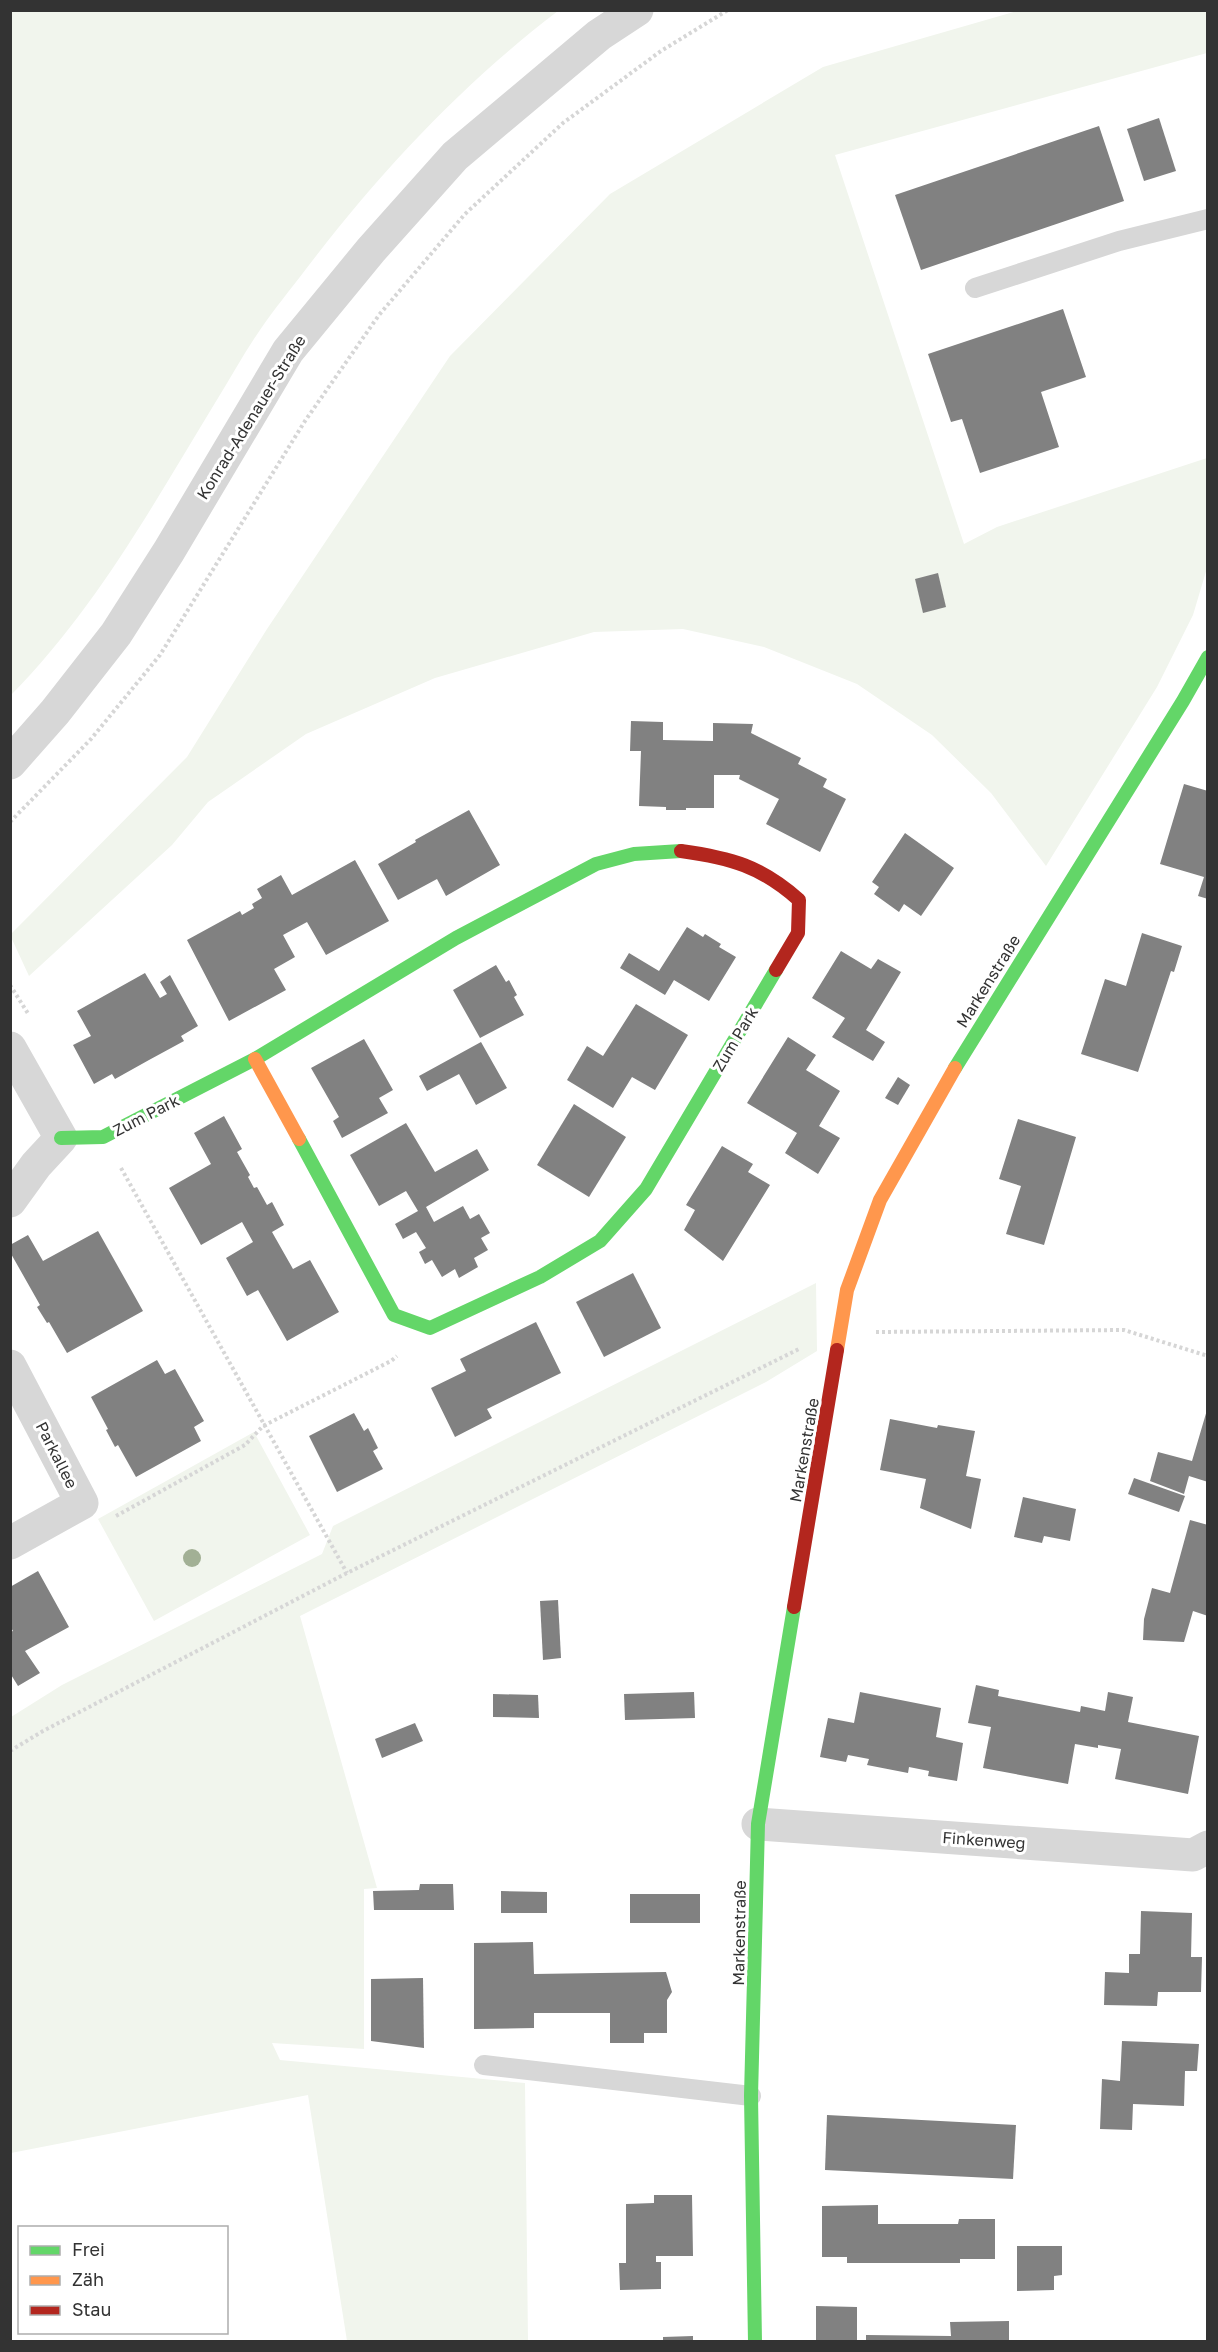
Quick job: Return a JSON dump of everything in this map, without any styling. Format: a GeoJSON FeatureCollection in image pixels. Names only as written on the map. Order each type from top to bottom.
{"type":"FeatureCollection","features":[{"type":"Feature","properties":{"kind":"street","name":"Konrad-Adenauer-Straße"},"geometry":{"type":"LineString","coordinates":[[10,763],[55,712],[116,634],[169,551],[288,351],[371,250],[455,156],[599,35],[637,10]]}},
{"type":"Feature","properties":{"kind":"street","name":"Markenstraße"},"geometry":{"type":"LineString","coordinates":[[755,2342],[751,2096],[758,1824],[848,1290],[880,1200],[969,1043],[1183,701],[1208,657]]}},
{"type":"Feature","properties":{"kind":"street","name":"Zum Park"},"geometry":{"type":"LineString","coordinates":[[61,1138],[103,1137],[255,1059],[456,938],[596,864],[634,854],[672,850],[711,855],[751,866],[780,883],[799,900],[798,933],[646,1190],[600,1241],[540,1277],[430,1328]]}},
{"type":"Feature","properties":{"kind":"street"},"geometry":{"type":"LineString","coordinates":[[10,1048],[61,1138],[36,1165],[10,1201]]}},
{"type":"Feature","properties":{"kind":"street"},"geometry":{"type":"LineString","coordinates":[[255,1059],[394,1315],[430,1328]]}},
{"type":"Feature","properties":{"kind":"street","name":"Parkallee"},"geometry":{"type":"LineString","coordinates":[[10,1366],[82,1503],[10,1543]]}},
{"type":"Feature","properties":{"kind":"street","name":"Finkenweg"},"geometry":{"type":"LineString","coordinates":[[758,1824],[1193,1855],[1208,1847]]}},
{"type":"Feature","properties":{"kind":"lane"},"geometry":{"type":"LineString","coordinates":[[975,288],[1119,241],[1208,219]]}},
{"type":"Feature","properties":{"kind":"lane"},"geometry":{"type":"LineString","coordinates":[[484,2065],[751,2096]]}},
{"type":"Feature","properties":{"kind":"path"},"geometry":{"type":"LineString","coordinates":[[10,822],[91,739],[160,655],[305,421],[379,315],[465,214],[563,123],[661,51],[728,10]]}},
{"type":"Feature","properties":{"kind":"path"},"geometry":{"type":"LineString","coordinates":[[103,1137],[263,1426],[348,1573]]}},
{"type":"Feature","properties":{"kind":"path"},"geometry":{"type":"LineString","coordinates":[[82,1503],[111,1519],[245,1445],[263,1426],[391,1361],[430,1328]]}},
{"type":"Feature","properties":{"kind":"path"},"geometry":{"type":"LineString","coordinates":[[10,1750],[348,1573],[804,1347],[879,1332],[1124,1330],[1208,1356]]}},
{"type":"Feature","properties":{"kind":"shaded area"},"geometry":{"type":"Polygon","coordinates":[[[11,10],[558,11],[489,68],[456,99],[393,164],[334,233],[254,339],[145,518],[96,592],[70,628],[11,695],[11,10]]]}},
{"type":"Feature","properties":{"kind":"shaded area"},"geometry":{"type":"Polygon","coordinates":[[[1017,11],[1206,11],[1207,53],[835,155],[964,544],[997,527],[1207,458],[1207,568],[1193,615],[1157,687],[1046,866],[991,793],[932,735],[857,684],[764,647],[683,629],[594,632],[435,678],[306,734],[208,802],[172,845],[29,976],[10,935],[187,757],[267,629],[450,356],[610,194],[823,67],[1017,11]]]}},
{"type":"Feature","properties":{"kind":"shaded area"},"geometry":{"type":"Polygon","coordinates":[[[816,1283],[817,1351],[766,1382],[300,1616],[377,1888],[364,1889],[364,2049],[272,2043],[280,2060],[525,2083],[528,2341],[347,2341],[308,2095],[11,2153],[11,1717],[62,1685],[322,1554],[333,1526],[816,1283]]]}},
{"type":"Feature","properties":{"kind":"shaded area"},"geometry":{"type":"Polygon","coordinates":[[[254,1432],[310,1535],[154,1621],[98,1519],[254,1432]]]}},
{"type":"Feature","properties":{"kind":"building"},"geometry":{"type":"Polygon","coordinates":[[[1159,118],[1176,171],[1144,181],[1127,129],[1159,118]]]}},
{"type":"Feature","properties":{"kind":"building"},"geometry":{"type":"Polygon","coordinates":[[[1099,126],[1124,201],[921,270],[895,195],[1099,126]]]}},
{"type":"Feature","properties":{"kind":"building"},"geometry":{"type":"Polygon","coordinates":[[[1063,309],[1086,377],[1041,392],[1059,447],[980,473],[962,419],[951,422],[928,354],[1063,309]]]}},
{"type":"Feature","properties":{"kind":"building"},"geometry":{"type":"Polygon","coordinates":[[[938,573],[946,607],[923,613],[915,579],[938,573]]]}},
{"type":"Feature","properties":{"kind":"building"},"geometry":{"type":"Polygon","coordinates":[[[631,721],[663,722],[663,740],[713,741],[713,723],[753,724],[751,733],[801,758],[798,764],[827,779],[823,787],[846,799],[820,852],[766,824],[779,799],[739,779],[740,775],[714,775],[714,808],[666,810],[666,807],[639,806],[641,751],[630,751],[631,721]]]}},
{"type":"Feature","properties":{"kind":"building"},"geometry":{"type":"Polygon","coordinates":[[[1184,784],[1208,791],[1208,899],[1198,896],[1204,877],[1160,864],[1184,784]]]}},
{"type":"Feature","properties":{"kind":"building"},"geometry":{"type":"Polygon","coordinates":[[[469,810],[500,865],[446,896],[437,879],[398,900],[378,864],[469,810]]]}},
{"type":"Feature","properties":{"kind":"building"},"geometry":{"type":"Polygon","coordinates":[[[905,833],[954,868],[921,916],[904,904],[899,912],[874,894],[879,887],[872,882],[905,833]]]}},
{"type":"Feature","properties":{"kind":"building"},"geometry":{"type":"Polygon","coordinates":[[[355,860],[389,921],[326,955],[307,922],[283,935],[295,957],[274,969],[286,990],[229,1021],[187,940],[240,911],[242,915],[254,908],[252,904],[262,898],[257,889],[281,875],[292,895],[355,860]]]}},
{"type":"Feature","properties":{"kind":"building"},"geometry":{"type":"Polygon","coordinates":[[[687,927],[703,937],[705,934],[721,944],[719,947],[736,957],[709,1001],[674,980],[665,995],[620,968],[629,953],[659,971],[687,927]]]}},
{"type":"Feature","properties":{"kind":"building"},"geometry":{"type":"Polygon","coordinates":[[[1142,933],[1182,946],[1174,972],[1171,971],[1138,1072],[1081,1054],[1105,979],[1126,986],[1142,933]]]}},
{"type":"Feature","properties":{"kind":"building"},"geometry":{"type":"Polygon","coordinates":[[[841,951],[871,969],[878,959],[901,972],[866,1030],[885,1042],[873,1061],[832,1037],[845,1018],[812,998],[841,951]]]}},
{"type":"Feature","properties":{"kind":"building"},"geometry":{"type":"Polygon","coordinates":[[[496,965],[506,982],[509,980],[517,995],[514,997],[524,1015],[480,1038],[453,990],[496,965]]]}},
{"type":"Feature","properties":{"kind":"building"},"geometry":{"type":"Polygon","coordinates":[[[145,973],[160,998],[167,994],[160,982],[170,975],[198,1026],[181,1036],[184,1041],[115,1079],[112,1074],[94,1084],[73,1045],[91,1036],[77,1011],[145,973]]]}},
{"type":"Feature","properties":{"kind":"building"},"geometry":{"type":"Polygon","coordinates":[[[636,1004],[688,1035],[655,1090],[632,1077],[613,1108],[567,1080],[587,1046],[603,1056],[636,1004]]]}},
{"type":"Feature","properties":{"kind":"building"},"geometry":{"type":"Polygon","coordinates":[[[788,1037],[816,1055],[806,1070],[840,1091],[819,1126],[840,1138],[818,1174],[785,1153],[797,1133],[747,1103],[788,1037]]]}},
{"type":"Feature","properties":{"kind":"building"},"geometry":{"type":"Polygon","coordinates":[[[364,1039],[393,1090],[379,1098],[388,1113],[342,1138],[333,1121],[339,1117],[311,1068],[364,1039]]]}},
{"type":"Feature","properties":{"kind":"building"},"geometry":{"type":"Polygon","coordinates":[[[481,1042],[507,1088],[476,1105],[459,1074],[427,1091],[419,1076],[481,1042]]]}},
{"type":"Feature","properties":{"kind":"building"},"geometry":{"type":"Polygon","coordinates":[[[898,1077],[910,1085],[898,1105],[885,1098],[898,1077]]]}},
{"type":"Feature","properties":{"kind":"building"},"geometry":{"type":"Polygon","coordinates":[[[574,1104],[626,1137],[589,1197],[537,1165],[574,1104]]]}},
{"type":"Feature","properties":{"kind":"building"},"geometry":{"type":"Polygon","coordinates":[[[224,1116],[242,1149],[237,1152],[250,1175],[248,1177],[254,1188],[257,1187],[267,1205],[272,1202],[284,1225],[272,1232],[293,1269],[310,1260],[339,1312],[287,1341],[258,1290],[247,1296],[226,1258],[253,1242],[242,1222],[201,1245],[169,1188],[211,1164],[194,1133],[224,1116]]]}},
{"type":"Feature","properties":{"kind":"building"},"geometry":{"type":"Polygon","coordinates":[[[1018,1119],[1076,1137],[1044,1245],[1006,1234],[1021,1186],[999,1179],[1018,1119]]]}},
{"type":"Feature","properties":{"kind":"building"},"geometry":{"type":"Polygon","coordinates":[[[406,1123],[435,1172],[477,1149],[489,1170],[426,1207],[434,1222],[463,1206],[470,1219],[479,1214],[490,1233],[481,1238],[488,1250],[474,1258],[478,1267],[459,1278],[455,1269],[442,1277],[432,1260],[425,1264],[419,1252],[426,1248],[416,1232],[403,1239],[395,1224],[418,1211],[406,1191],[379,1206],[350,1155],[406,1123]]]}},
{"type":"Feature","properties":{"kind":"building"},"geometry":{"type":"Polygon","coordinates":[[[722,1146],[753,1164],[748,1172],[770,1185],[723,1261],[684,1230],[695,1210],[686,1205],[722,1146]]]}},
{"type":"Feature","properties":{"kind":"building"},"geometry":{"type":"Polygon","coordinates":[[[98,1231],[143,1311],[67,1353],[49,1322],[47,1323],[37,1307],[40,1305],[10,1252],[10,1245],[28,1235],[43,1261],[98,1231]]]}},
{"type":"Feature","properties":{"kind":"building"},"geometry":{"type":"Polygon","coordinates":[[[633,1273],[661,1328],[604,1357],[576,1302],[633,1273]]]}},
{"type":"Feature","properties":{"kind":"building"},"geometry":{"type":"Polygon","coordinates":[[[536,1322],[561,1373],[487,1409],[492,1418],[455,1437],[431,1388],[466,1371],[460,1359],[536,1322]]]}},
{"type":"Feature","properties":{"kind":"building"},"geometry":{"type":"Polygon","coordinates":[[[157,1360],[165,1374],[175,1369],[204,1421],[194,1427],[201,1441],[136,1477],[118,1445],[115,1447],[91,1397],[157,1360]]]}},
{"type":"Feature","properties":{"kind":"building"},"geometry":{"type":"Polygon","coordinates":[[[1207,1410],[1208,1482],[1189,1476],[1184,1494],[1150,1481],[1158,1452],[1192,1461],[1207,1410]]]}},
{"type":"Feature","properties":{"kind":"building"},"geometry":{"type":"Polygon","coordinates":[[[354,1413],[364,1431],[368,1428],[378,1448],[373,1451],[383,1469],[337,1492],[309,1436],[354,1413]]]}},
{"type":"Feature","properties":{"kind":"building"},"geometry":{"type":"Polygon","coordinates":[[[890,1419],[937,1428],[938,1425],[975,1431],[966,1476],[981,1479],[971,1529],[920,1508],[926,1479],[880,1470],[890,1419]]]}},
{"type":"Feature","properties":{"kind":"building"},"geometry":{"type":"Polygon","coordinates":[[[1134,1478],[1185,1496],[1179,1512],[1128,1494],[1134,1478]]]}},
{"type":"Feature","properties":{"kind":"building"},"geometry":{"type":"Polygon","coordinates":[[[1023,1497],[1076,1509],[1070,1541],[1044,1536],[1042,1543],[1014,1537],[1023,1497]]]}},
{"type":"Feature","properties":{"kind":"building"},"geometry":{"type":"Polygon","coordinates":[[[1190,1520],[1208,1525],[1208,1616],[1193,1611],[1184,1642],[1143,1640],[1144,1619],[1152,1588],[1170,1593],[1190,1520]]]}},
{"type":"Feature","properties":{"kind":"building"},"geometry":{"type":"Polygon","coordinates":[[[38,1571],[69,1627],[25,1651],[40,1673],[18,1686],[10,1673],[10,1632],[13,1631],[10,1626],[10,1587],[38,1571]]]}},
{"type":"Feature","properties":{"kind":"building"},"geometry":{"type":"Polygon","coordinates":[[[558,1600],[561,1658],[543,1660],[540,1601],[558,1600]]]}},
{"type":"Feature","properties":{"kind":"building"},"geometry":{"type":"Polygon","coordinates":[[[976,1685],[999,1690],[998,1696],[1080,1712],[1081,1706],[1105,1711],[1108,1692],[1133,1697],[1128,1722],[1199,1736],[1188,1794],[1115,1779],[1121,1749],[1098,1745],[1098,1748],[1075,1744],[1068,1784],[983,1768],[991,1727],[968,1723],[976,1685]]]}},
{"type":"Feature","properties":{"kind":"building"},"geometry":{"type":"Polygon","coordinates":[[[694,1692],[695,1718],[625,1720],[624,1694],[694,1692]]]}},
{"type":"Feature","properties":{"kind":"building"},"geometry":{"type":"Polygon","coordinates":[[[860,1692],[941,1708],[936,1737],[963,1743],[957,1781],[928,1776],[929,1771],[909,1767],[908,1773],[867,1765],[869,1759],[848,1755],[846,1762],[820,1757],[828,1718],[854,1723],[860,1692]]]}},
{"type":"Feature","properties":{"kind":"building"},"geometry":{"type":"Polygon","coordinates":[[[493,1694],[538,1695],[539,1718],[493,1717],[493,1694]]]}},
{"type":"Feature","properties":{"kind":"building"},"geometry":{"type":"Polygon","coordinates":[[[415,1723],[423,1741],[382,1758],[375,1739],[415,1723]]]}},
{"type":"Feature","properties":{"kind":"building"},"geometry":{"type":"Polygon","coordinates":[[[420,1884],[453,1884],[454,1910],[374,1910],[373,1891],[419,1890],[420,1884]]]}},
{"type":"Feature","properties":{"kind":"building"},"geometry":{"type":"Polygon","coordinates":[[[501,1891],[547,1892],[547,1913],[501,1913],[501,1891]]]}},
{"type":"Feature","properties":{"kind":"building"},"geometry":{"type":"Polygon","coordinates":[[[630,1894],[700,1894],[700,1923],[630,1923],[630,1894]]]}},
{"type":"Feature","properties":{"kind":"building"},"geometry":{"type":"Polygon","coordinates":[[[1141,1911],[1192,1913],[1191,1957],[1202,1957],[1201,1992],[1158,1992],[1157,2006],[1104,2005],[1105,1972],[1129,1973],[1129,1954],[1140,1954],[1141,1911]]]}},
{"type":"Feature","properties":{"kind":"building"},"geometry":{"type":"Polygon","coordinates":[[[533,1942],[534,1974],[666,1972],[672,1992],[667,2000],[667,2033],[644,2033],[644,2043],[610,2043],[610,2013],[534,2013],[534,2028],[474,2029],[474,1943],[533,1942]]]}},
{"type":"Feature","properties":{"kind":"building"},"geometry":{"type":"Polygon","coordinates":[[[423,1978],[424,2048],[371,2041],[371,1979],[423,1978]]]}},
{"type":"Feature","properties":{"kind":"building"},"geometry":{"type":"Polygon","coordinates":[[[1122,2041],[1199,2044],[1197,2071],[1185,2071],[1184,2106],[1133,2104],[1132,2130],[1100,2129],[1102,2079],[1120,2081],[1122,2041]]]}},
{"type":"Feature","properties":{"kind":"building"},"geometry":{"type":"Polygon","coordinates":[[[827,2115],[1016,2125],[1013,2179],[825,2170],[827,2115]]]}},
{"type":"Feature","properties":{"kind":"building"},"geometry":{"type":"Polygon","coordinates":[[[654,2195],[692,2195],[693,2256],[656,2256],[656,2262],[661,2262],[661,2289],[620,2290],[619,2263],[626,2263],[626,2204],[654,2203],[654,2195]]]}},
{"type":"Feature","properties":{"kind":"building"},"geometry":{"type":"Polygon","coordinates":[[[878,2205],[878,2224],[958,2224],[959,2219],[995,2219],[995,2259],[960,2259],[960,2263],[847,2263],[847,2257],[822,2257],[822,2206],[878,2205]]]}},
{"type":"Feature","properties":{"kind":"building"},"geometry":{"type":"Polygon","coordinates":[[[1017,2246],[1062,2246],[1062,2275],[1054,2276],[1054,2290],[1017,2291],[1017,2246]]]}},
{"type":"Feature","properties":{"kind":"building"},"geometry":{"type":"Polygon","coordinates":[[[816,2306],[857,2307],[857,2342],[816,2342],[816,2306]]]}},
{"type":"Feature","properties":{"kind":"building"},"geometry":{"type":"Polygon","coordinates":[[[1009,2321],[1009,2342],[866,2342],[866,2335],[951,2336],[950,2322],[1009,2321]]]}},
{"type":"Feature","properties":{"kind":"building"},"geometry":{"type":"Polygon","coordinates":[[[693,2336],[693,2342],[663,2342],[663,2337],[693,2336]]]}},
{"type":"Feature","properties":{"kind":"traffic: fast"},"geometry":{"type":"LineString","coordinates":[[955,1068],[1208,657]]}},
{"type":"Feature","properties":{"kind":"traffic: fast"},"geometry":{"type":"LineString","coordinates":[[61,1138],[103,1137],[255,1059],[456,938],[596,864],[634,854],[681,851]]}},
{"type":"Feature","properties":{"kind":"traffic: fast"},"geometry":{"type":"LineString","coordinates":[[299,1139],[394,1315],[430,1328],[540,1277],[600,1241],[646,1189],[776,970]]}},
{"type":"Feature","properties":{"kind":"traffic: fast"},"geometry":{"type":"LineString","coordinates":[[755,2342],[751,2096],[758,1824],[794,1607]]}},
{"type":"Feature","properties":{"kind":"traffic: slow"},"geometry":{"type":"LineString","coordinates":[[255,1059],[299,1139]]}},
{"type":"Feature","properties":{"kind":"traffic: slow"},"geometry":{"type":"LineString","coordinates":[[837,1350],[847,1290],[880,1200],[955,1068]]}},
{"type":"Feature","properties":{"kind":"traffic: jam"},"geometry":{"type":"LineString","coordinates":[[681,851],[744,865],[772,879],[799,900],[798,933],[776,970]]}},
{"type":"Feature","properties":{"kind":"traffic: jam"},"geometry":{"type":"LineString","coordinates":[[794,1607],[837,1350]]}}]}
